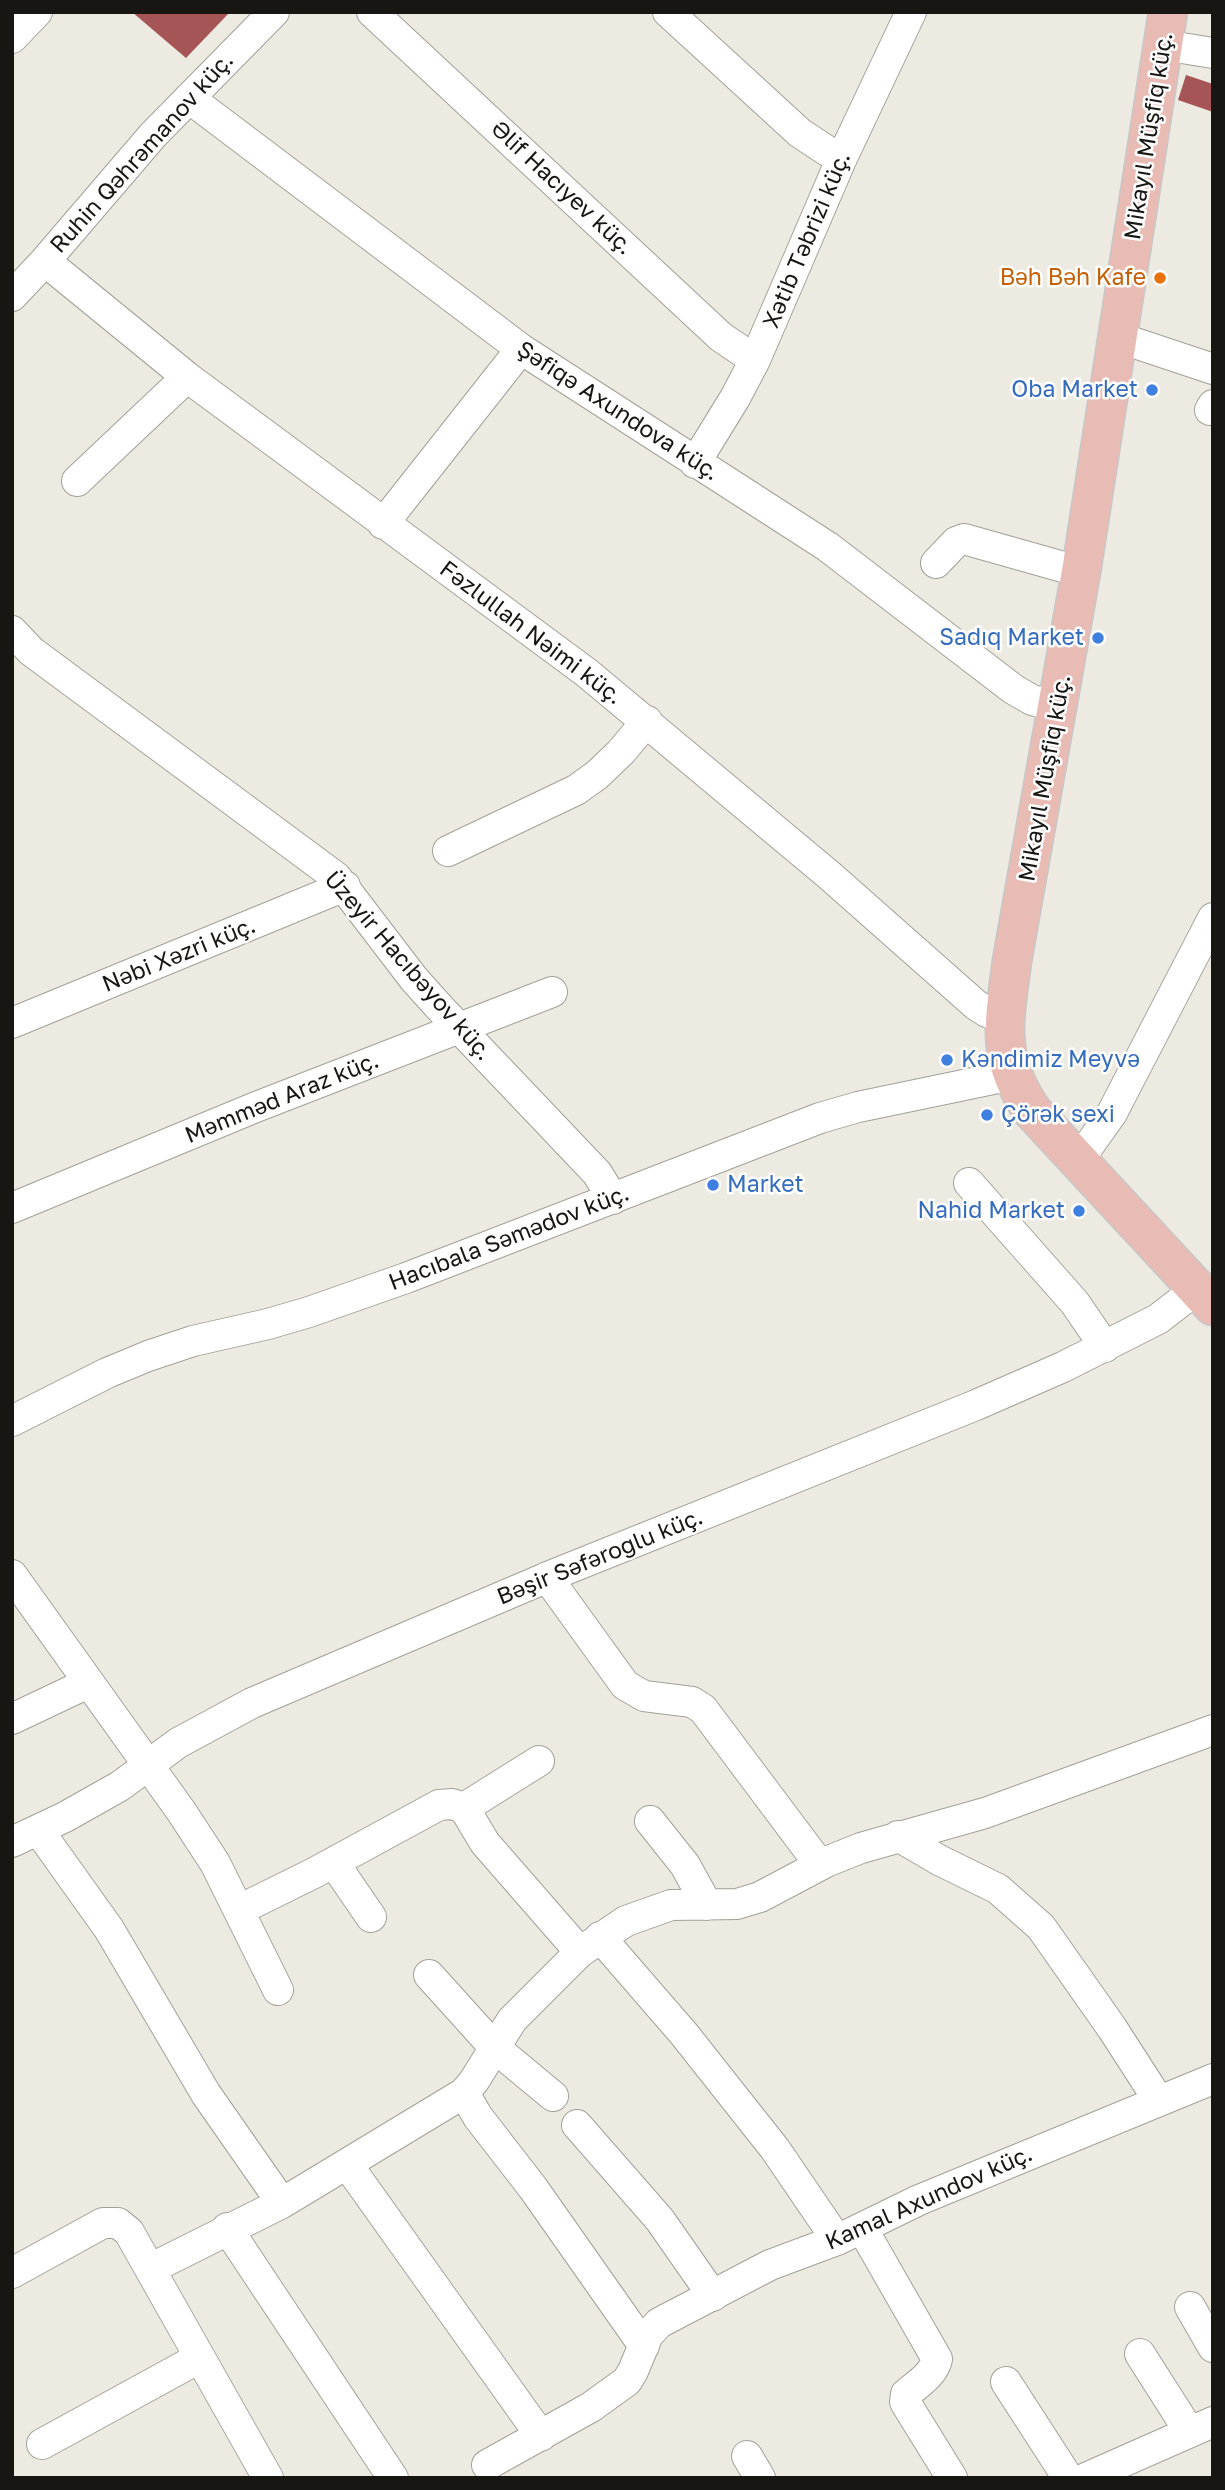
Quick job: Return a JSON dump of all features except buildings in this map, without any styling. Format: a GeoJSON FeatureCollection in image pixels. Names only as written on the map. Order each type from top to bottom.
{"type":"FeatureCollection","features":[{"type":"Feature","properties":{"kind":"main road","name":"Mikayıl Müşfiq küç."},"geometry":{"type":"LineString","coordinates":[[1165,29],[1081,572],[1012,961],[1004,1039],[1012,1075],[1034,1112],[1205,1298]]}},
{"type":"Feature","properties":{"kind":"street"},"geometry":{"type":"LineString","coordinates":[[12,38],[37,12]]}},
{"type":"Feature","properties":{"kind":"street","name":"Ruhin Qəhrəmanov küç."},"geometry":{"type":"LineString","coordinates":[[12,296],[46,261],[153,135],[274,12]]}},
{"type":"Feature","properties":{"kind":"street","name":"Əlif Hacıyev küç."},"geometry":{"type":"LineString","coordinates":[[372,12],[722,337],[755,360]]}},
{"type":"Feature","properties":{"kind":"street"},"geometry":{"type":"LineString","coordinates":[[668,12],[800,133],[841,160]]}},
{"type":"Feature","properties":{"kind":"street","name":"Xətib Təbrizi küç."},"geometry":{"type":"LineString","coordinates":[[695,463],[755,360],[841,160],[911,12]]}},
{"type":"Feature","properties":{"kind":"street"},"geometry":{"type":"LineString","coordinates":[[1165,29],[1213,53]]}},
{"type":"Feature","properties":{"kind":"street","name":"Şəfiqə Axundova küç."},"geometry":{"type":"LineString","coordinates":[[189,98],[522,349],[828,547],[1013,689],[1032,700],[1058,707]]}},
{"type":"Feature","properties":{"kind":"street","name":"Fəzlullah Nəimi küç."},"geometry":{"type":"LineString","coordinates":[[46,261],[187,377],[587,673],[829,874],[976,1004],[1004,1019]]}},
{"type":"Feature","properties":{"kind":"street"},"geometry":{"type":"LineString","coordinates":[[1117,337],[1213,369]]}},
{"type":"Feature","properties":{"kind":"street"},"geometry":{"type":"LineString","coordinates":[[383,524],[522,349]]}},
{"type":"Feature","properties":{"kind":"street"},"geometry":{"type":"LineString","coordinates":[[77,481],[187,377]]}},
{"type":"Feature","properties":{"kind":"street"},"geometry":{"type":"LineString","coordinates":[[936,563],[956,542],[964,539],[1081,572]]}},
{"type":"Feature","properties":{"kind":"street","name":"Üzeyir Hacıbəyov küç."},"geometry":{"type":"LineString","coordinates":[[19,644],[322,866],[345,886],[414,979],[597,1173],[613,1199]]}},
{"type":"Feature","properties":{"kind":"street"},"geometry":{"type":"LineString","coordinates":[[448,851],[576,790],[613,760],[647,721]]}},
{"type":"Feature","properties":{"kind":"street","name":"Nəbi Xəzri küç."},"geometry":{"type":"LineString","coordinates":[[12,1023],[345,886]]}},
{"type":"Feature","properties":{"kind":"street"},"geometry":{"type":"LineString","coordinates":[[1078,1161],[1112,1113],[1213,918]]}},
{"type":"Feature","properties":{"kind":"street","name":"Məmməd Araz küç."},"geometry":{"type":"LineString","coordinates":[[12,1208],[256,1107],[552,992]]}},
{"type":"Feature","properties":{"kind":"street","name":"Hacıbala Səmədov küç."},"geometry":{"type":"LineString","coordinates":[[12,1420],[148,1356],[193,1341],[309,1312],[406,1278],[820,1118],[858,1107],[1012,1075]]}},
{"type":"Feature","properties":{"kind":"street"},"geometry":{"type":"LineString","coordinates":[[969,1183],[1075,1303],[1105,1347]]}},
{"type":"Feature","properties":{"kind":"street","name":"Bəşir Səfəroğlu küç."},"geometry":{"type":"LineString","coordinates":[[26,1836],[120,1786],[178,1743],[252,1703],[547,1577],[976,1405],[1205,1298]]}},
{"type":"Feature","properties":{"kind":"street"},"geometry":{"type":"LineString","coordinates":[[12,1574],[215,1863],[278,1990]]}},
{"type":"Feature","properties":{"kind":"street"},"geometry":{"type":"LineString","coordinates":[[547,1577],[625,1685],[645,1696],[667,1701],[692,1702],[703,1709],[820,1865]]}},
{"type":"Feature","properties":{"kind":"street"},"geometry":{"type":"LineString","coordinates":[[12,1718],[88,1683]]}},
{"type":"Feature","properties":{"kind":"street"},"geometry":{"type":"LineString","coordinates":[[150,2269],[227,2228],[282,2203],[464,2093],[512,2020],[590,1945],[626,1921],[671,1905],[737,1904],[760,1897],[820,1865],[898,1836],[985,1812],[1213,1730]]}},
{"type":"Feature","properties":{"kind":"street"},"geometry":{"type":"LineString","coordinates":[[464,1808],[539,1760]]}},
{"type":"Feature","properties":{"kind":"street"},"geometry":{"type":"LineString","coordinates":[[239,1910],[334,1863],[439,1805],[452,1804],[464,1808],[485,1843],[684,2034],[750,2118],[850,2234],[937,2359],[929,2374],[906,2394],[905,2402],[952,2478]]}},
{"type":"Feature","properties":{"kind":"street"},"geometry":{"type":"LineString","coordinates":[[650,1821],[685,1865],[707,1905]]}},
{"type":"Feature","properties":{"kind":"street"},"geometry":{"type":"LineString","coordinates":[[26,1836],[109,1929],[206,2094],[282,2203]]}},
{"type":"Feature","properties":{"kind":"street"},"geometry":{"type":"LineString","coordinates":[[898,1836],[950,1866],[998,1889],[1041,1927],[1159,2101]]}},
{"type":"Feature","properties":{"kind":"street"},"geometry":{"type":"LineString","coordinates":[[334,1863],[371,1917]]}},
{"type":"Feature","properties":{"kind":"street"},"geometry":{"type":"LineString","coordinates":[[429,1975],[494,2047],[553,2096]]}},
{"type":"Feature","properties":{"kind":"street","name":"Kamal Axundov küç."},"geometry":{"type":"LineString","coordinates":[[648,2338],[713,2295],[770,2265],[850,2234],[919,2200],[1213,2079]]}},
{"type":"Feature","properties":{"kind":"street"},"geometry":{"type":"LineString","coordinates":[[464,2093],[478,2117],[648,2338],[627,2381],[591,2407],[487,2465]]}},
{"type":"Feature","properties":{"kind":"street"},"geometry":{"type":"LineString","coordinates":[[577,2125],[660,2220],[713,2295]]}},
{"type":"Feature","properties":{"kind":"street"},"geometry":{"type":"LineString","coordinates":[[347,2165],[541,2436]]}},
{"type":"Feature","properties":{"kind":"street"},"geometry":{"type":"LineString","coordinates":[[12,2273],[103,2223],[118,2223],[129,2232],[268,2478]]}},
{"type":"Feature","properties":{"kind":"street"},"geometry":{"type":"LineString","coordinates":[[227,2228],[393,2478]]}},
{"type":"Feature","properties":{"kind":"street"},"geometry":{"type":"LineString","coordinates":[[1190,2307],[1213,2347]]}},
{"type":"Feature","properties":{"kind":"street"},"geometry":{"type":"LineString","coordinates":[[1086,2478],[1201,2426],[1140,2354]]}},
{"type":"Feature","properties":{"kind":"street"},"geometry":{"type":"LineString","coordinates":[[42,2444],[199,2358]]}},
{"type":"Feature","properties":{"kind":"street"},"geometry":{"type":"LineString","coordinates":[[1006,2382],[1068,2478]]}},
{"type":"Feature","properties":{"kind":"place","name":"Bəh Bəh Kafe"},"geometry":{"type":"Point","coordinates":[1160,278]}},
{"type":"Feature","properties":{"kind":"place","name":"Oba Market"},"geometry":{"type":"Point","coordinates":[1152,390]}},
{"type":"Feature","properties":{"kind":"place","name":"Sadıq Market"},"geometry":{"type":"Point","coordinates":[1098,638]}},
{"type":"Feature","properties":{"kind":"place","name":"Kəndimiz Meyvə"},"geometry":{"type":"Point","coordinates":[947,1060]}},
{"type":"Feature","properties":{"kind":"place","name":"Çörək sexi"},"geometry":{"type":"Point","coordinates":[987,1115]}},
{"type":"Feature","properties":{"kind":"place","name":"Market"},"geometry":{"type":"Point","coordinates":[713,1185]}},
{"type":"Feature","properties":{"kind":"place","name":"Nahid Market"},"geometry":{"type":"Point","coordinates":[1079,1211]}}]}
